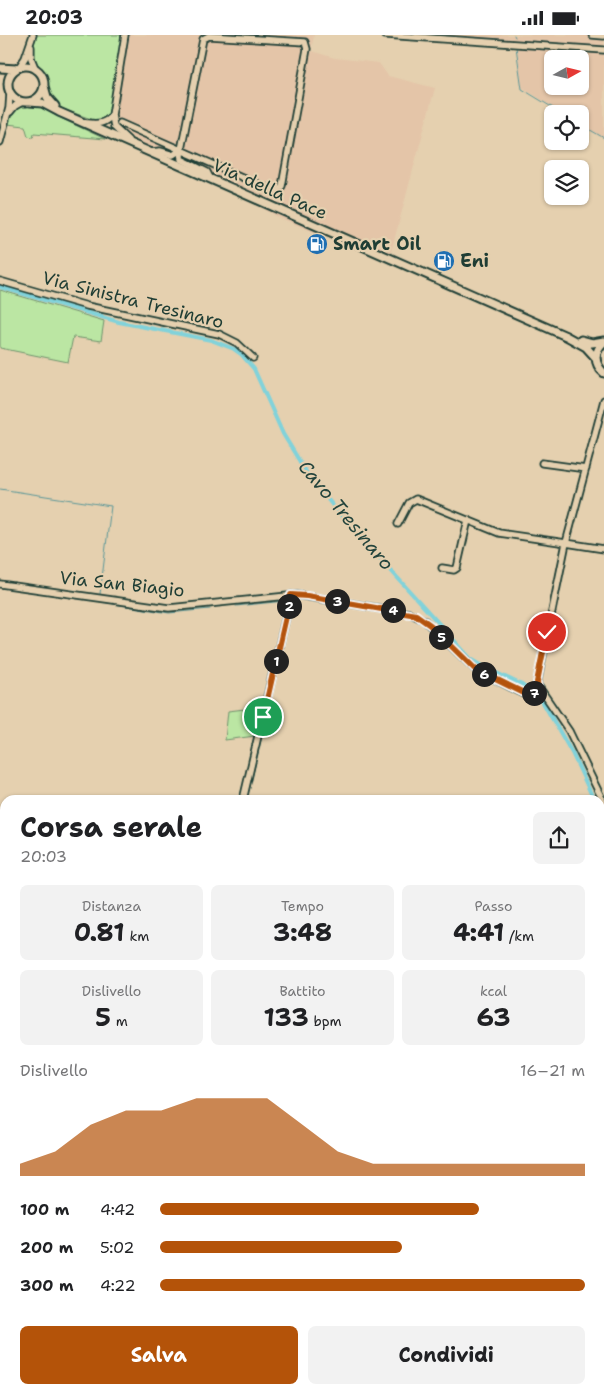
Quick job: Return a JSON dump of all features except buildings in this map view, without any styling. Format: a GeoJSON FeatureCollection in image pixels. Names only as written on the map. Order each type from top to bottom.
{"type":"FeatureCollection","features":[{"type":"Feature","properties":{"kind":"main road"},"geometry":{"type":"LineString","coordinates":[[0,68],[28,67],[36,70]]}},
{"type":"Feature","properties":{"kind":"main road"},"geometry":{"type":"LineString","coordinates":[[10,93],[9,77],[18,68]]}},
{"type":"Feature","properties":{"kind":"main road","name":"Via della Pace"},"geometry":{"type":"LineString","coordinates":[[36,70],[42,77],[48,100],[72,118]]}},
{"type":"Feature","properties":{"kind":"main road"},"geometry":{"type":"LineString","coordinates":[[0,73],[8,84]]}},
{"type":"Feature","properties":{"kind":"main road"},"geometry":{"type":"LineString","coordinates":[[26,102],[39,96],[44,86]]}},
{"type":"Feature","properties":{"kind":"main road","name":"Via della Pace"},"geometry":{"type":"LineString","coordinates":[[10,93],[17,100],[42,103],[72,118],[566,336],[586,347],[596,358]]}},
{"type":"Feature","properties":{"kind":"main road","name":"Via della Pace"},"geometry":{"type":"LineString","coordinates":[[566,336],[588,343],[604,342]]}},
{"type":"Feature","properties":{"kind":"main road"},"geometry":{"type":"LineString","coordinates":[[603,373],[597,365],[596,358],[598,349],[604,342]]}},
{"type":"Feature","properties":{"kind":"street"},"geometry":{"type":"LineString","coordinates":[[385,35],[441,36],[604,50]]}},
{"type":"Feature","properties":{"kind":"street"},"geometry":{"type":"LineString","coordinates":[[592,35],[604,36]]}},
{"type":"Feature","properties":{"kind":"street"},"geometry":{"type":"LineString","coordinates":[[124,36],[112,125],[136,146]]}},
{"type":"Feature","properties":{"kind":"street"},"geometry":{"type":"LineString","coordinates":[[120,123],[181,150],[271,190],[278,190],[282,186],[307,46],[305,42],[255,37],[208,36],[201,41],[181,150],[181,159],[207,172],[210,178]]}},
{"type":"Feature","properties":{"kind":"street"},"geometry":{"type":"LineString","coordinates":[[18,68],[26,57],[32,38]]}},
{"type":"Feature","properties":{"kind":"street"},"geometry":{"type":"LineString","coordinates":[[32,38],[30,55],[36,70]]}},
{"type":"Feature","properties":{"kind":"street"},"geometry":{"type":"LineString","coordinates":[[0,142],[7,116],[10,93]]}},
{"type":"Feature","properties":{"kind":"street"},"geometry":{"type":"LineString","coordinates":[[7,116],[14,107],[26,102]]}},
{"type":"Feature","properties":{"kind":"street"},"geometry":{"type":"LineString","coordinates":[[80,121],[98,124],[106,121],[112,115]]}},
{"type":"Feature","properties":{"kind":"street"},"geometry":{"type":"LineString","coordinates":[[150,152],[160,151],[172,155],[181,150]]}},
{"type":"Feature","properties":{"kind":"street","name":"Via Sinistra Tresinaro"},"geometry":{"type":"LineString","coordinates":[[0,281],[87,306],[219,334],[237,343],[253,358]]}},
{"type":"Feature","properties":{"kind":"street"},"geometry":{"type":"LineString","coordinates":[[600,795],[570,731],[535,691],[566,543],[604,400]]}},
{"type":"Feature","properties":{"kind":"street"},"geometry":{"type":"LineString","coordinates":[[542,463],[586,469]]}},
{"type":"Feature","properties":{"kind":"street"},"geometry":{"type":"LineString","coordinates":[[398,524],[409,503],[416,499],[499,533],[604,549]]}},
{"type":"Feature","properties":{"kind":"street"},"geometry":{"type":"LineString","coordinates":[[442,567],[454,570],[457,568],[468,521]]}},
{"type":"Feature","properties":{"kind":"street","name":"Via San Biagio"},"geometry":{"type":"LineString","coordinates":[[0,583],[173,608],[291,595],[307,596],[416,615],[430,625],[475,669],[528,696],[535,691]]}},
{"type":"Feature","properties":{"kind":"street"},"geometry":{"type":"LineString","coordinates":[[244,795],[291,595]]}},
{"type":"Feature","properties":{"kind":"shaded area"},"geometry":{"type":"Polygon","coordinates":[[[126,35],[314,35],[311,51],[335,58],[379,63],[388,76],[435,88],[388,263],[280,218],[119,130],[114,124],[114,114],[126,35]]]}},
{"type":"Feature","properties":{"kind":"shaded area"},"geometry":{"type":"Polygon","coordinates":[[[380,35],[604,35],[604,139],[589,130],[589,105],[549,105],[522,87],[516,41],[380,35]]]}},
{"type":"Feature","properties":{"kind":"green space"},"geometry":{"type":"Polygon","coordinates":[[[36,35],[121,35],[108,118],[98,121],[94,120],[63,109],[52,101],[45,74],[33,59],[36,35]]]}},
{"type":"Feature","properties":{"kind":"green space"},"geometry":{"type":"Polygon","coordinates":[[[38,105],[56,116],[105,139],[34,133],[33,137],[28,136],[25,126],[7,124],[17,108],[38,105]]]}},
{"type":"Feature","properties":{"kind":"green space"},"geometry":{"type":"Polygon","coordinates":[[[0,290],[104,321],[101,341],[73,337],[68,362],[0,348],[0,290]]]}},
{"type":"Feature","properties":{"kind":"green space"},"geometry":{"type":"Polygon","coordinates":[[[262,707],[255,736],[225,740],[228,711],[262,707]]]}},
{"type":"Feature","properties":{"kind":"waterway"},"geometry":{"type":"LineString","coordinates":[[516,47],[522,89],[548,105]]}},
{"type":"Feature","properties":{"kind":"waterway"},"geometry":{"type":"LineString","coordinates":[[589,129],[604,138]]}},
{"type":"Feature","properties":{"kind":"waterway","name":"Cavo Tresinaro"},"geometry":{"type":"LineString","coordinates":[[0,287],[119,322],[211,340],[234,349],[241,354],[254,369],[283,434],[308,475],[338,512],[471,659],[522,685],[541,699],[572,753],[592,795]]}},
{"type":"Feature","properties":{"kind":"waterway"},"geometry":{"type":"LineString","coordinates":[[0,489],[111,506],[100,594]]}},
{"type":"Feature","properties":{"kind":"waterway"},"geometry":{"type":"LineString","coordinates":[[236,606],[285,601]]}},
{"type":"Feature","properties":{"kind":"waterway"},"geometry":{"type":"LineString","coordinates":[[102,602],[169,613],[210,609]]}},
{"type":"Feature","properties":{"kind":"waterway"},"geometry":{"type":"LineString","coordinates":[[249,791],[293,604]]}},
{"type":"Feature","properties":{"kind":"waterway"},"geometry":{"type":"LineString","coordinates":[[241,795],[250,759]]}},
{"type":"Feature","properties":{"kind":"place","name":"Smart Oil"},"geometry":{"type":"Point","coordinates":[317,244]}},
{"type":"Feature","properties":{"kind":"place","name":"Eni"},"geometry":{"type":"Point","coordinates":[444,261]}},
{"type":"Feature","properties":{"kind":"route"},"geometry":{"type":"LineString","coordinates":[[263,717],[291,595],[302,595],[416,615],[430,625],[475,669],[528,696],[532,696],[538,688],[537,682],[547,632]]}}]}
